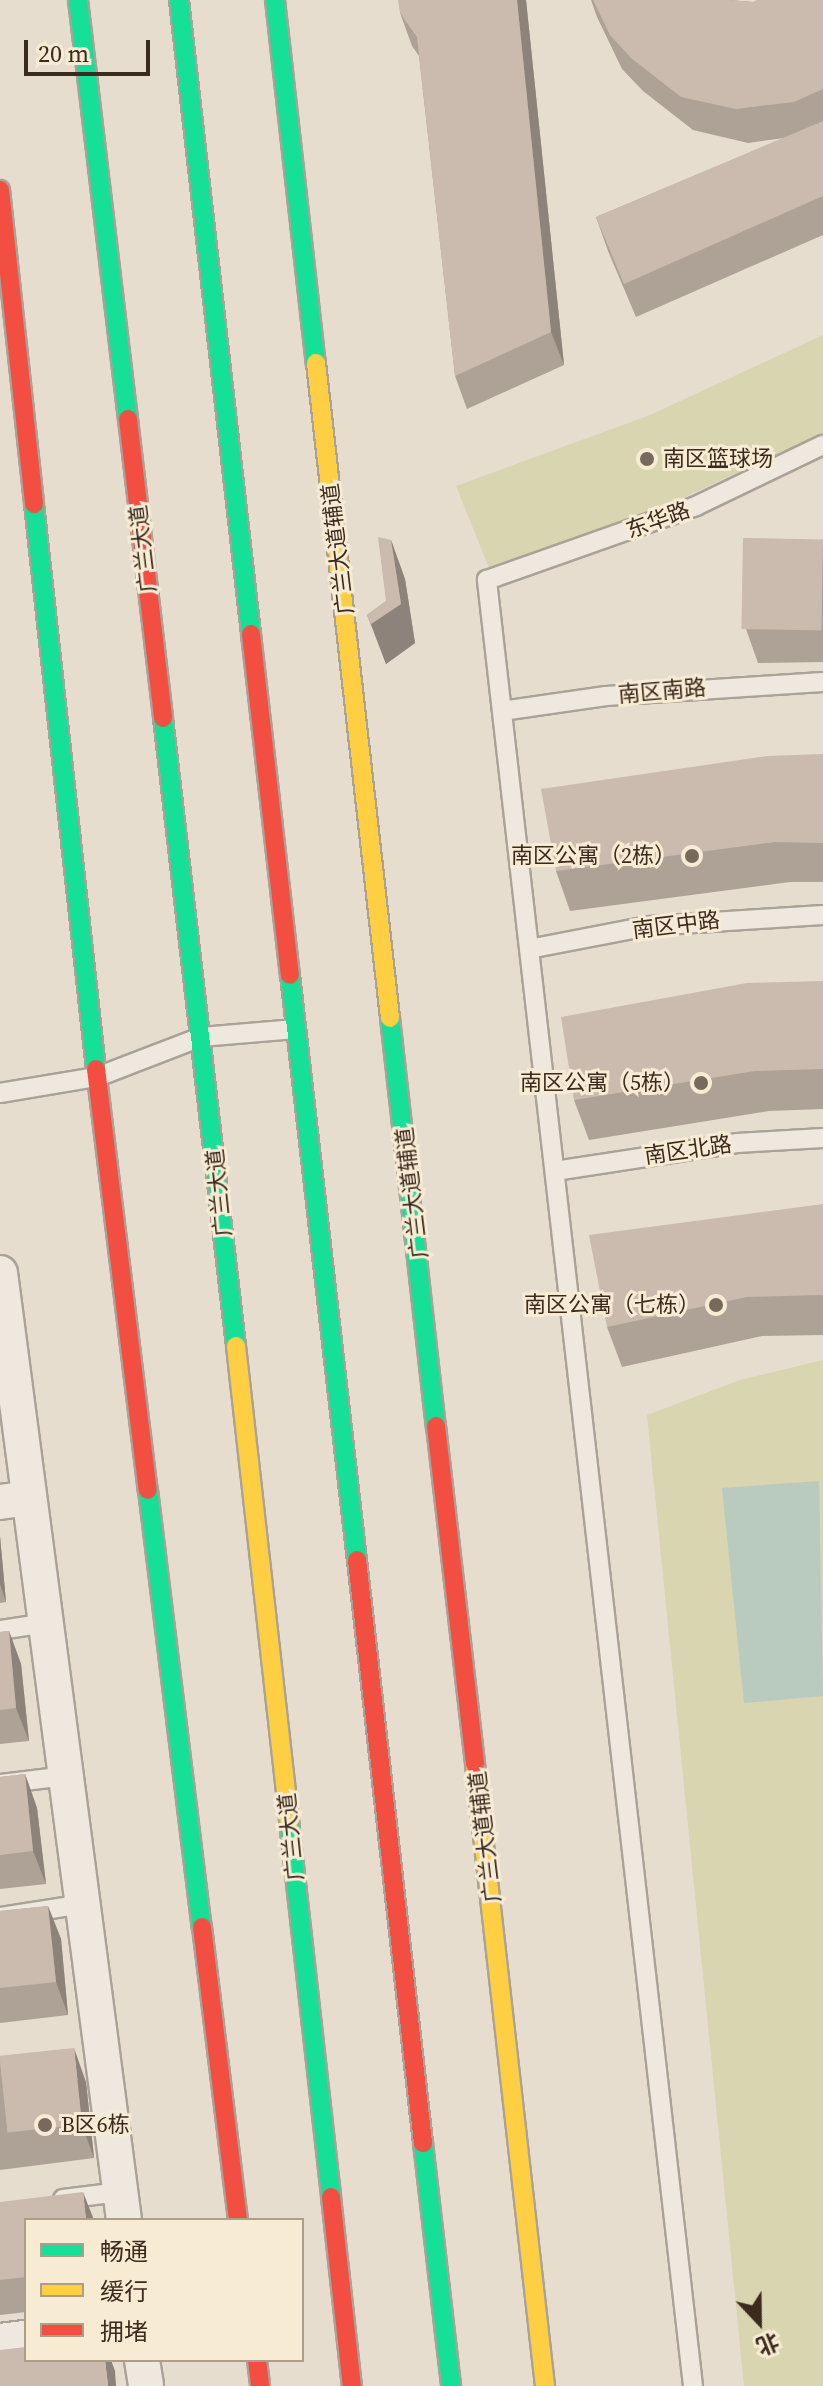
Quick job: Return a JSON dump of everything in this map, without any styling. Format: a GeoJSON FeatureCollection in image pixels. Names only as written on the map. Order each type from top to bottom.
{"type":"FeatureCollection","features":[{"type":"Feature","properties":{"kind":"main road","name":"广兰大道"},"geometry":{"type":"LineString","coordinates":[[78,0],[201,1037],[352,2386]]}},
{"type":"Feature","properties":{"kind":"main road"},"geometry":{"type":"LineString","coordinates":[[179,0],[299,1028],[451,2386]]}},
{"type":"Feature","properties":{"kind":"main road","name":"广兰大道辅道"},"geometry":{"type":"LineString","coordinates":[[275,0],[545,2386]]}},
{"type":"Feature","properties":{"kind":"main road"},"geometry":{"type":"LineString","coordinates":[[0,190],[97,1077],[238,2218]]}},
{"type":"Feature","properties":{"kind":"main road"},"geometry":{"type":"LineString","coordinates":[[257,2362],[260,2386]]}},
{"type":"Feature","properties":{"kind":"street"},"geometry":{"type":"LineString","coordinates":[[0,1273],[15,1500],[46,1623],[83,1904],[94,2052],[122,2206]]}},
{"type":"Feature","properties":{"kind":"street"},"geometry":{"type":"LineString","coordinates":[[0,2341],[24,2338]]}},
{"type":"Feature","properties":{"kind":"street"},"geometry":{"type":"LineString","coordinates":[[142,2362],[146,2386]]}},
{"type":"Feature","properties":{"kind":"lane","name":"东华路"},"geometry":{"type":"LineString","coordinates":[[502,711],[487,580],[696,506],[823,445]]}},
{"type":"Feature","properties":{"kind":"lane","name":"南区南路"},"geometry":{"type":"LineString","coordinates":[[502,711],[635,694],[823,682]]}},
{"type":"Feature","properties":{"kind":"lane"},"geometry":{"type":"LineString","coordinates":[[502,711],[693,2386]]}},
{"type":"Feature","properties":{"kind":"lane","name":"南区中路"},"geometry":{"type":"LineString","coordinates":[[529,949],[649,926],[772,914],[823,915]]}},
{"type":"Feature","properties":{"kind":"lane"},"geometry":{"type":"LineString","coordinates":[[0,1093],[97,1077],[201,1037],[299,1028]]}},
{"type":"Feature","properties":{"kind":"lane","name":"南区北路"},"geometry":{"type":"LineString","coordinates":[[555,1171],[737,1143],[823,1138]]}},
{"type":"Feature","properties":{"kind":"lane"},"geometry":{"type":"LineString","coordinates":[[0,1630],[46,1623]]}},
{"type":"Feature","properties":{"kind":"lane"},"geometry":{"type":"LineString","coordinates":[[0,1784],[66,1776]]}},
{"type":"Feature","properties":{"kind":"lane"},"geometry":{"type":"LineString","coordinates":[[0,1917],[83,1904]]}},
{"type":"Feature","properties":{"kind":"lane"},"geometry":{"type":"LineString","coordinates":[[45,2202],[122,2206]]}},
{"type":"Feature","properties":{"kind":"shaded area","name":"南区篮球场"},"geometry":{"type":"Polygon","coordinates":[[[823,335],[823,433],[676,501],[489,568],[456,486],[650,415],[823,335]]]}},
{"type":"Feature","properties":{"kind":"shaded area"},"geometry":{"type":"Polygon","coordinates":[[[823,1360],[823,2386],[744,2386],[647,1415],[740,1380],[823,1360]]]}},
{"type":"Feature","properties":{"kind":"shaded area"},"geometry":{"type":"Polygon","coordinates":[[[819,1481],[823,1696],[744,1703],[722,1488],[819,1481]]]}},
{"type":"Feature","properties":{"kind":"building"},"geometry":{"type":"Polygon","coordinates":[[[398,0],[517,0],[551,332],[455,376],[417,37],[400,13],[398,0]]]}},
{"type":"Feature","properties":{"kind":"building"},"geometry":{"type":"Polygon","coordinates":[[[593,0],[823,0],[823,89],[794,102],[736,109],[681,97],[631,58],[610,35],[593,0]]]}},
{"type":"Feature","properties":{"kind":"building"},"geometry":{"type":"Polygon","coordinates":[[[823,121],[823,196],[624,284],[596,217],[823,121]]]}},
{"type":"Feature","properties":{"kind":"building"},"geometry":{"type":"Polygon","coordinates":[[[378,537],[391,540],[401,604],[371,624],[367,615],[386,601],[378,537]]]}},
{"type":"Feature","properties":{"kind":"building"},"geometry":{"type":"Polygon","coordinates":[[[743,538],[823,539],[821,630],[741,629],[743,538]]]}},
{"type":"Feature","properties":{"kind":"building"},"geometry":{"type":"Polygon","coordinates":[[[823,754],[823,843],[775,842],[556,871],[541,789],[767,756],[823,754]]]}},
{"type":"Feature","properties":{"kind":"building"},"geometry":{"type":"Polygon","coordinates":[[[823,981],[823,1069],[755,1071],[574,1100],[561,1017],[747,983],[823,981]]]}},
{"type":"Feature","properties":{"kind":"building"},"geometry":{"type":"Polygon","coordinates":[[[823,1204],[823,1295],[747,1297],[607,1327],[589,1235],[823,1204]]]}},
{"type":"Feature","properties":{"kind":"building"},"geometry":{"type":"Polygon","coordinates":[[[9,1631],[16,1708],[0,1710],[0,1632],[9,1631]]]}},
{"type":"Feature","properties":{"kind":"building"},"geometry":{"type":"Polygon","coordinates":[[[25,1774],[33,1851],[0,1855],[0,1777],[25,1774]]]}},
{"type":"Feature","properties":{"kind":"building"},"geometry":{"type":"Polygon","coordinates":[[[48,1906],[56,1982],[0,1988],[0,1911],[48,1906]]]}},
{"type":"Feature","properties":{"kind":"building"},"geometry":{"type":"Polygon","coordinates":[[[74,2048],[82,2125],[7,2132],[0,2056],[74,2048]]]}},
{"type":"Feature","properties":{"kind":"building"},"geometry":{"type":"Polygon","coordinates":[[[83,2192],[86,2218],[24,2218],[24,2277],[0,2280],[0,2202],[83,2192]]]}},
{"type":"Feature","properties":{"kind":"building"},"geometry":{"type":"Polygon","coordinates":[[[24,2347],[24,2362],[105,2362],[108,2386],[0,2386],[0,2350],[24,2347]]]}},
{"type":"Feature","properties":{"kind":"traffic: fast"},"geometry":{"type":"LineString","coordinates":[[78,0],[128,419]]}},
{"type":"Feature","properties":{"kind":"traffic: fast"},"geometry":{"type":"LineString","coordinates":[[179,0],[251,634]]}},
{"type":"Feature","properties":{"kind":"traffic: fast"},"geometry":{"type":"LineString","coordinates":[[275,0],[316,363]]}},
{"type":"Feature","properties":{"kind":"traffic: fast"},"geometry":{"type":"LineString","coordinates":[[34,504],[96,1069]]}},
{"type":"Feature","properties":{"kind":"traffic: fast"},"geometry":{"type":"LineString","coordinates":[[163,718],[236,1346]]}},
{"type":"Feature","properties":{"kind":"traffic: fast"},"geometry":{"type":"LineString","coordinates":[[290,975],[357,1560]]}},
{"type":"Feature","properties":{"kind":"traffic: fast"},"geometry":{"type":"LineString","coordinates":[[390,1018],[436,1426]]}},
{"type":"Feature","properties":{"kind":"traffic: fast"},"geometry":{"type":"LineString","coordinates":[[148,1490],[202,1927]]}},
{"type":"Feature","properties":{"kind":"traffic: fast"},"geometry":{"type":"LineString","coordinates":[[289,1821],[331,2197]]}},
{"type":"Feature","properties":{"kind":"traffic: fast"},"geometry":{"type":"LineString","coordinates":[[423,2143],[451,2386]]}},
{"type":"Feature","properties":{"kind":"traffic: slow"},"geometry":{"type":"LineString","coordinates":[[316,363],[390,1018]]}},
{"type":"Feature","properties":{"kind":"traffic: slow"},"geometry":{"type":"LineString","coordinates":[[236,1346],[289,1821]]}},
{"type":"Feature","properties":{"kind":"traffic: slow"},"geometry":{"type":"LineString","coordinates":[[475,1765],[545,2386]]}},
{"type":"Feature","properties":{"kind":"traffic: jam"},"geometry":{"type":"LineString","coordinates":[[0,190],[34,504]]}},
{"type":"Feature","properties":{"kind":"traffic: jam"},"geometry":{"type":"LineString","coordinates":[[128,419],[163,718]]}},
{"type":"Feature","properties":{"kind":"traffic: jam"},"geometry":{"type":"LineString","coordinates":[[251,634],[290,975]]}},
{"type":"Feature","properties":{"kind":"traffic: jam"},"geometry":{"type":"LineString","coordinates":[[96,1069],[148,1490]]}},
{"type":"Feature","properties":{"kind":"traffic: jam"},"geometry":{"type":"LineString","coordinates":[[436,1426],[475,1765]]}},
{"type":"Feature","properties":{"kind":"traffic: jam"},"geometry":{"type":"LineString","coordinates":[[357,1560],[423,2143]]}},
{"type":"Feature","properties":{"kind":"traffic: jam"},"geometry":{"type":"LineString","coordinates":[[202,1927],[238,2218]]}},
{"type":"Feature","properties":{"kind":"traffic: jam"},"geometry":{"type":"LineString","coordinates":[[331,2197],[352,2386]]}},
{"type":"Feature","properties":{"kind":"traffic: jam"},"geometry":{"type":"LineString","coordinates":[[257,2362],[260,2386]]}},
{"type":"Feature","properties":{"kind":"place","name":"南区篮球场"},"geometry":{"type":"Point","coordinates":[647,459]}},
{"type":"Feature","properties":{"kind":"place","name":"南区公寓（2栋）"},"geometry":{"type":"Point","coordinates":[692,856]}},
{"type":"Feature","properties":{"kind":"place","name":"南区公寓（5栋）"},"geometry":{"type":"Point","coordinates":[701,1083]}},
{"type":"Feature","properties":{"kind":"place","name":"南区公寓（七栋）"},"geometry":{"type":"Point","coordinates":[716,1305]}},
{"type":"Feature","properties":{"kind":"place","name":"B区6栋"},"geometry":{"type":"Point","coordinates":[45,2125]}}]}
